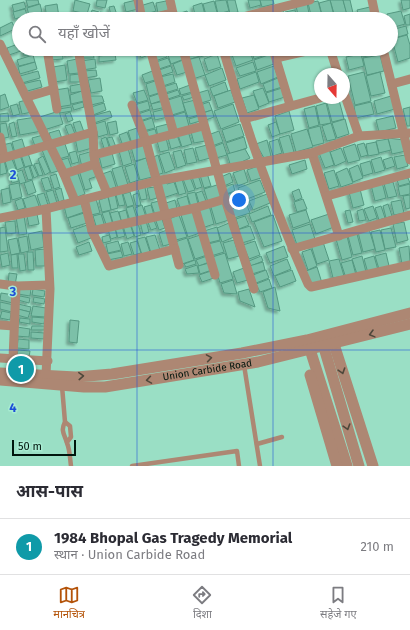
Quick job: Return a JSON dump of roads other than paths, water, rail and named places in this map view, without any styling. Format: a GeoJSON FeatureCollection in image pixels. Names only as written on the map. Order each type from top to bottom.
{"type":"FeatureCollection","features":[{"type":"Feature","properties":{"kind":"street"},"geometry":{"type":"LineString","coordinates":[[138,0],[141,12]]}},
{"type":"Feature","properties":{"kind":"street"},"geometry":{"type":"LineString","coordinates":[[170,0],[173,12]]}},
{"type":"Feature","properties":{"kind":"street"},"geometry":{"type":"LineString","coordinates":[[273,12],[310,0]]}},
{"type":"Feature","properties":{"kind":"street"},"geometry":{"type":"LineString","coordinates":[[372,0],[375,12]]}},
{"type":"Feature","properties":{"kind":"street"},"geometry":{"type":"LineString","coordinates":[[0,44],[64,174],[79,200],[109,266],[175,249]]}},
{"type":"Feature","properties":{"kind":"street"},"geometry":{"type":"LineString","coordinates":[[49,56],[57,109]]}},
{"type":"Feature","properties":{"kind":"street"},"geometry":{"type":"LineString","coordinates":[[79,56],[93,132],[94,160],[107,193]]}},
{"type":"Feature","properties":{"kind":"street"},"geometry":{"type":"LineString","coordinates":[[152,56],[174,134]]}},
{"type":"Feature","properties":{"kind":"street"},"geometry":{"type":"LineString","coordinates":[[185,56],[203,126],[218,169],[225,199],[254,289]]}},
{"type":"Feature","properties":{"kind":"street"},"geometry":{"type":"LineString","coordinates":[[225,56],[259,162],[292,249],[308,284],[311,287],[410,265]]}},
{"type":"Feature","properties":{"kind":"street"},"geometry":{"type":"LineString","coordinates":[[285,56],[276,58],[290,105]]}},
{"type":"Feature","properties":{"kind":"street"},"geometry":{"type":"LineString","coordinates":[[332,56],[336,68]]}},
{"type":"Feature","properties":{"kind":"street"},"geometry":{"type":"LineString","coordinates":[[385,56],[407,133],[410,160]]}},
{"type":"Feature","properties":{"kind":"street"},"geometry":{"type":"LineString","coordinates":[[392,84],[410,79]]}},
{"type":"Feature","properties":{"kind":"street"},"geometry":{"type":"LineString","coordinates":[[27,97],[54,89]]}},
{"type":"Feature","properties":{"kind":"street"},"geometry":{"type":"LineString","coordinates":[[244,119],[314,99]]}},
{"type":"Feature","properties":{"kind":"street"},"geometry":{"type":"LineString","coordinates":[[348,104],[359,136]]}},
{"type":"Feature","properties":{"kind":"street"},"geometry":{"type":"LineString","coordinates":[[132,105],[146,141],[179,266]]}},
{"type":"Feature","properties":{"kind":"street"},"geometry":{"type":"LineString","coordinates":[[64,174],[94,160],[146,141],[203,126]]}},
{"type":"Feature","properties":{"kind":"street"},"geometry":{"type":"LineString","coordinates":[[0,136],[2,159],[93,132]]}},
{"type":"Feature","properties":{"kind":"street"},"geometry":{"type":"LineString","coordinates":[[0,218],[46,209],[156,181],[312,152],[359,136],[407,133]]}},
{"type":"Feature","properties":{"kind":"street"},"geometry":{"type":"LineString","coordinates":[[312,152],[327,196],[338,236]]}},
{"type":"Feature","properties":{"kind":"street"},"geometry":{"type":"LineString","coordinates":[[327,196],[410,173]]}},
{"type":"Feature","properties":{"kind":"street"},"geometry":{"type":"LineString","coordinates":[[92,231],[195,208],[225,199]]}},
{"type":"Feature","properties":{"kind":"street"},"geometry":{"type":"LineString","coordinates":[[195,208],[215,275]]}},
{"type":"Feature","properties":{"kind":"street"},"geometry":{"type":"LineString","coordinates":[[46,209],[49,285],[48,360],[46,375]]}},
{"type":"Feature","properties":{"kind":"street"},"geometry":{"type":"LineString","coordinates":[[292,249],[410,216]]}},
{"type":"Feature","properties":{"kind":"street"},"geometry":{"type":"LineString","coordinates":[[0,284],[16,286],[49,285]]}},
{"type":"Feature","properties":{"kind":"street"},"geometry":{"type":"LineString","coordinates":[[12,359],[16,286]]}},
{"type":"Feature","properties":{"kind":"street","name":"Union Carbide Road"},"geometry":{"type":"LineString","coordinates":[[327,340],[410,313]]}},
{"type":"Feature","properties":{"kind":"street"},"geometry":{"type":"LineString","coordinates":[[0,324],[14,326]]}},
{"type":"Feature","properties":{"kind":"street","name":"Union Carbide Road"},"geometry":{"type":"LineString","coordinates":[[0,373],[46,375],[84,387],[105,387],[244,365],[305,345],[410,324]]}},
{"type":"Feature","properties":{"kind":"street"},"geometry":{"type":"LineString","coordinates":[[327,340],[359,466]]}},
{"type":"Feature","properties":{"kind":"street"},"geometry":{"type":"LineString","coordinates":[[327,340],[372,466]]}},
{"type":"Feature","properties":{"kind":"street"},"geometry":{"type":"LineString","coordinates":[[305,345],[337,466]]}},
{"type":"Feature","properties":{"kind":"street"},"geometry":{"type":"LineString","coordinates":[[305,345],[347,466]]}},
{"type":"Feature","properties":{"kind":"street","name":"Union Carbide Road"},"geometry":{"type":"LineString","coordinates":[[0,380],[61,380],[112,374],[242,353],[305,345]]}},
{"type":"Feature","properties":{"kind":"street"},"geometry":{"type":"LineString","coordinates":[[0,358],[48,360]]}},
{"type":"Feature","properties":{"kind":"lane"},"geometry":{"type":"LineString","coordinates":[[242,353],[260,466]]}},
{"type":"Feature","properties":{"kind":"lane"},"geometry":{"type":"LineString","coordinates":[[61,380],[65,422],[62,427],[63,437],[67,442],[71,466]]}},
{"type":"Feature","properties":{"kind":"lane"},"geometry":{"type":"LineString","coordinates":[[65,422],[70,426],[71,438],[67,442]]}},
{"type":"Feature","properties":{"kind":"lane"},"geometry":{"type":"LineString","coordinates":[[257,444],[282,437]]}},
{"type":"Feature","properties":{"kind":"lane"},"geometry":{"type":"LineString","coordinates":[[132,466],[237,451],[239,466]]}},
{"type":"Feature","properties":{"kind":"place","name":"1984 Bhopal Gas Tragedy Memorial"},"geometry":{"type":"Point","coordinates":[21,369]}}]}
